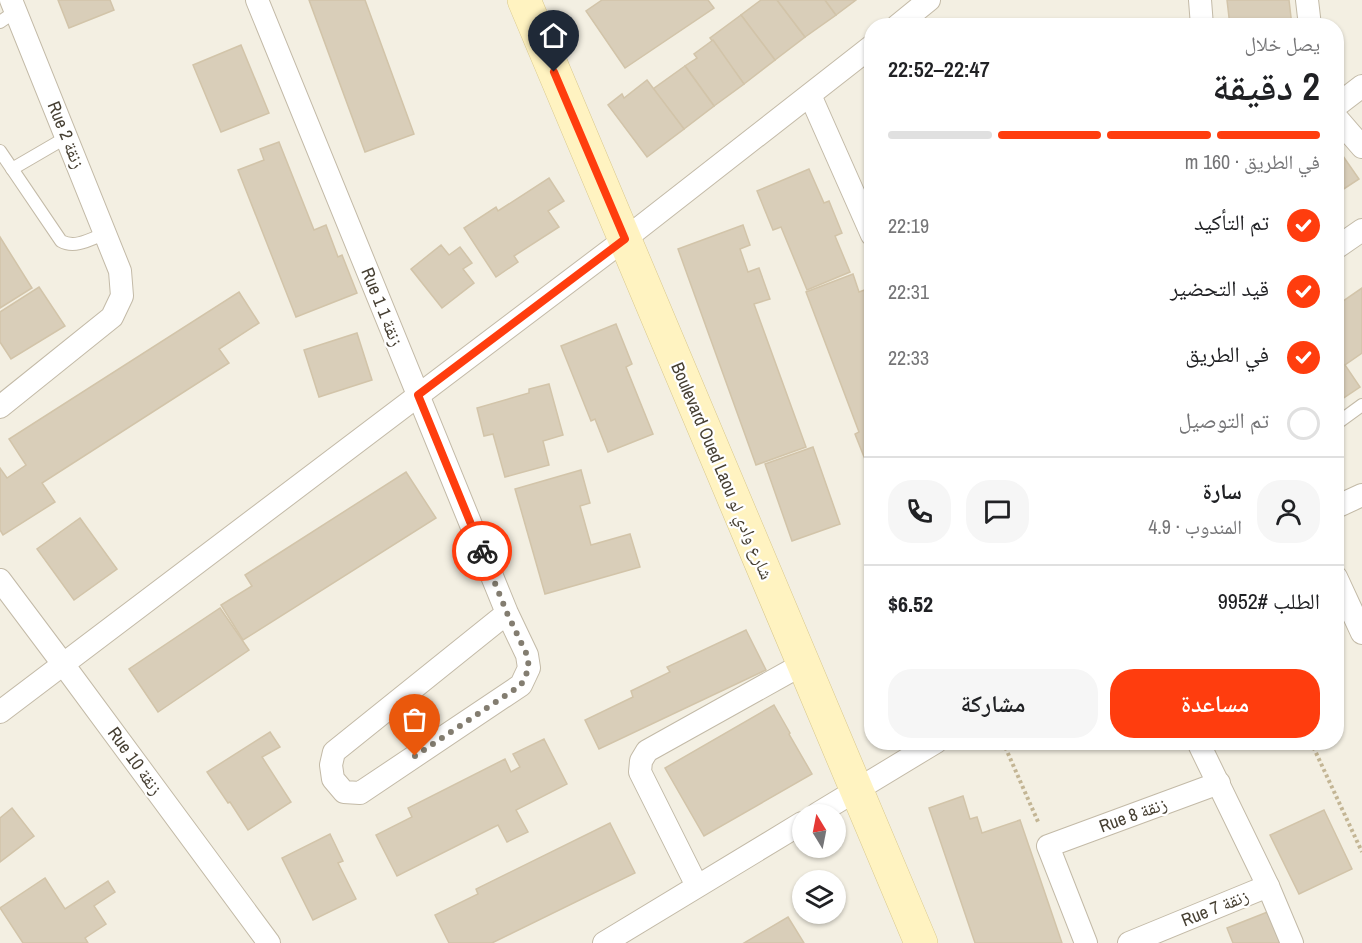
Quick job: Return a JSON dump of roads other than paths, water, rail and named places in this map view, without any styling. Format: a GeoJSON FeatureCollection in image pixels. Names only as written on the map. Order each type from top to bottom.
{"type":"FeatureCollection","features":[{"type":"Feature","properties":{"kind":"street","name":"Rue 1 زنقة 1"},"geometry":{"type":"LineString","coordinates":[[257,0],[507,613],[527,655],[529,668],[521,685],[360,793],[344,792],[333,779],[334,752],[507,613]]}},
{"type":"Feature","properties":{"kind":"street"},"geometry":{"type":"LineString","coordinates":[[907,18],[929,0]]}},
{"type":"Feature","properties":{"kind":"street"},"geometry":{"type":"LineString","coordinates":[[1200,0],[1201,18]]}},
{"type":"Feature","properties":{"kind":"street"},"geometry":{"type":"LineString","coordinates":[[1307,0],[1309,18]]}},
{"type":"Feature","properties":{"kind":"street","name":"Boulevard Oued Laou شارع وادي لو"},"geometry":{"type":"LineString","coordinates":[[531,3],[625,239],[921,943]]}},
{"type":"Feature","properties":{"kind":"street","name":"Rue 2 زنقة"},"geometry":{"type":"LineString","coordinates":[[0,407],[112,317],[122,296],[120,271],[106,233],[67,137],[9,11]]}},
{"type":"Feature","properties":{"kind":"street"},"geometry":{"type":"LineString","coordinates":[[0,712],[625,239],[864,52]]}},
{"type":"Feature","properties":{"kind":"street"},"geometry":{"type":"LineString","coordinates":[[1344,100],[1362,86]]}},
{"type":"Feature","properties":{"kind":"street"},"geometry":{"type":"LineString","coordinates":[[810,95],[864,217]]}},
{"type":"Feature","properties":{"kind":"street"},"geometry":{"type":"LineString","coordinates":[[1344,126],[1362,147]]}},
{"type":"Feature","properties":{"kind":"street"},"geometry":{"type":"LineString","coordinates":[[1344,242],[1362,230]]}},
{"type":"Feature","properties":{"kind":"street","name":"Rue 10 زنقة"},"geometry":{"type":"LineString","coordinates":[[0,580],[269,943]]}},
{"type":"Feature","properties":{"kind":"street"},"geometry":{"type":"LineString","coordinates":[[1344,594],[1362,633]]}},
{"type":"Feature","properties":{"kind":"street"},"geometry":{"type":"LineString","coordinates":[[697,886],[639,772],[641,761],[647,751],[803,664]]}},
{"type":"Feature","properties":{"kind":"street"},"geometry":{"type":"LineString","coordinates":[[834,804],[923,750]]}},
{"type":"Feature","properties":{"kind":"street"},"geometry":{"type":"LineString","coordinates":[[1202,750],[1268,886],[1292,943]]}},
{"type":"Feature","properties":{"kind":"street","name":"Rue 8 زنقة"},"geometry":{"type":"LineString","coordinates":[[1086,943],[1048,846],[1219,783]]}},
{"type":"Feature","properties":{"kind":"street"},"geometry":{"type":"LineString","coordinates":[[604,943],[792,829]]}},
{"type":"Feature","properties":{"kind":"street","name":"Rue 7 زنقة"},"geometry":{"type":"LineString","coordinates":[[1129,943],[1268,886]]}},
{"type":"Feature","properties":{"kind":"lane"},"geometry":{"type":"LineString","coordinates":[[12,169],[67,137]]}},
{"type":"Feature","properties":{"kind":"lane"},"geometry":{"type":"LineString","coordinates":[[0,151],[61,241],[68,245],[76,244],[106,233]]}},
{"type":"Feature","properties":{"kind":"lane"},"geometry":{"type":"LineString","coordinates":[[1344,418],[1362,405]]}}]}
